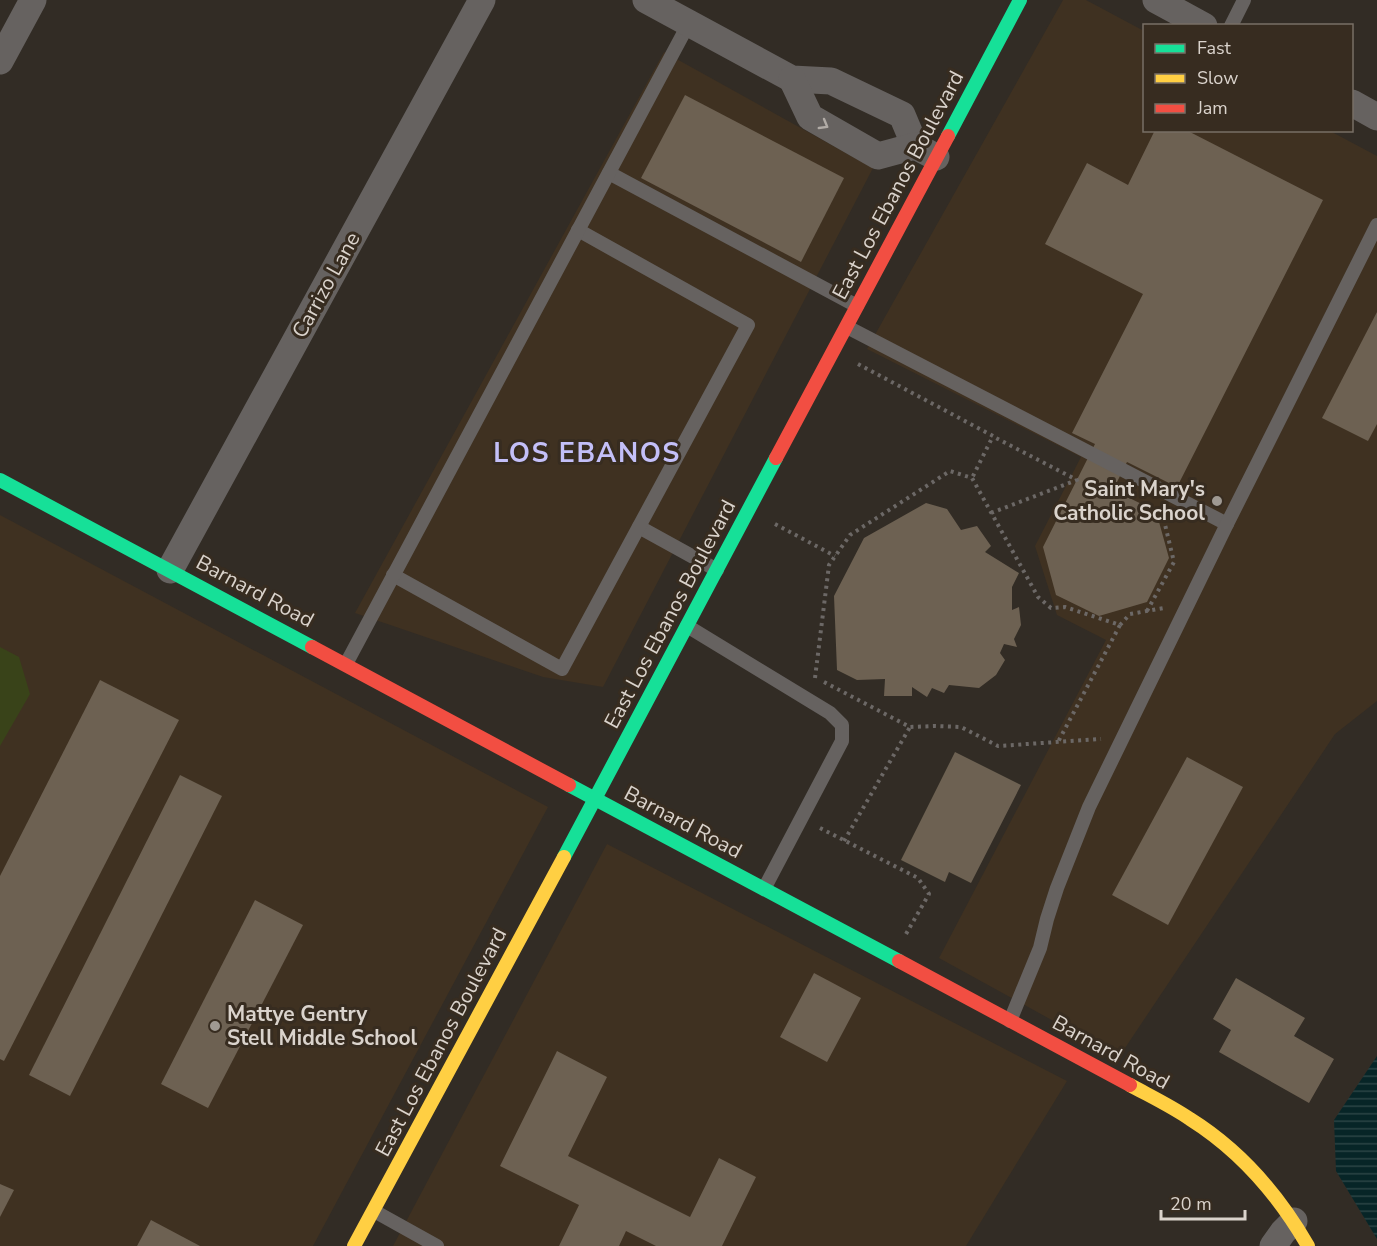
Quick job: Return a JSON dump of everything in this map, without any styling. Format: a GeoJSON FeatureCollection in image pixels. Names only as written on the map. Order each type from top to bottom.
{"type":"FeatureCollection","features":[{"type":"Feature","properties":{"kind":"street"},"geometry":{"type":"LineString","coordinates":[[0,61],[33,0]]}},
{"type":"Feature","properties":{"kind":"street","name":"Carrizo Lane"},"geometry":{"type":"LineString","coordinates":[[170,570],[482,0]]}},
{"type":"Feature","properties":{"kind":"street"},"geometry":{"type":"LineString","coordinates":[[646,0],[792,79],[831,81],[902,115],[926,152],[878,156],[810,117],[792,79]]}},
{"type":"Feature","properties":{"kind":"street","name":"East Los Ebanos Boulevard"},"geometry":{"type":"LineString","coordinates":[[354,1246],[847,327],[926,152],[1020,0]]}},
{"type":"Feature","properties":{"kind":"street"},"geometry":{"type":"LineString","coordinates":[[1156,0],[1200,24]]}},
{"type":"Feature","properties":{"kind":"street","name":"Barnard Road"},"geometry":{"type":"LineString","coordinates":[[0,480],[892,957],[1200,1125],[1236,1152],[1267,1184],[1294,1221],[1308,1246]]}},
{"type":"Feature","properties":{"kind":"street"},"geometry":{"type":"LineString","coordinates":[[1273,1246],[1294,1221]]}},
{"type":"Feature","properties":{"kind":"lane"},"geometry":{"type":"LineString","coordinates":[[1232,24],[1244,0]]}},
{"type":"Feature","properties":{"kind":"lane"},"geometry":{"type":"LineString","coordinates":[[346,664],[689,23]]}},
{"type":"Feature","properties":{"kind":"lane"},"geometry":{"type":"LineString","coordinates":[[609,173],[857,306]]}},
{"type":"Feature","properties":{"kind":"lane"},"geometry":{"type":"LineString","coordinates":[[1010,1021],[1040,948],[1056,888],[1089,807],[1227,524],[1377,225]]}},
{"type":"Feature","properties":{"kind":"lane"},"geometry":{"type":"LineString","coordinates":[[393,574],[562,669],[748,325],[578,230]]}},
{"type":"Feature","properties":{"kind":"lane"},"geometry":{"type":"LineString","coordinates":[[847,327],[1227,524]]}},
{"type":"Feature","properties":{"kind":"lane"},"geometry":{"type":"LineString","coordinates":[[639,527],[717,570]]}},
{"type":"Feature","properties":{"kind":"lane"},"geometry":{"type":"LineString","coordinates":[[687,626],[830,713],[842,725],[842,741],[764,889]]}},
{"type":"Feature","properties":{"kind":"lane"},"geometry":{"type":"LineString","coordinates":[[374,1211],[437,1246]]}},
{"type":"Feature","properties":{"kind":"path"},"geometry":{"type":"LineString","coordinates":[[834,351],[1077,480],[991,513]]}},
{"type":"Feature","properties":{"kind":"path"},"geometry":{"type":"LineString","coordinates":[[972,478],[993,436]]}},
{"type":"Feature","properties":{"kind":"path"},"geometry":{"type":"LineString","coordinates":[[815,678],[829,566],[835,556],[849,535],[950,471],[972,478],[1038,597],[1051,608],[1065,607],[1120,625]]}},
{"type":"Feature","properties":{"kind":"path"},"geometry":{"type":"LineString","coordinates":[[1147,611],[1174,562],[1160,507]]}},
{"type":"Feature","properties":{"kind":"path"},"geometry":{"type":"LineString","coordinates":[[749,510],[835,556]]}},
{"type":"Feature","properties":{"kind":"path"},"geometry":{"type":"LineString","coordinates":[[1058,742],[1120,625],[1130,614],[1188,604]]}},
{"type":"Feature","properties":{"kind":"path"},"geometry":{"type":"LineString","coordinates":[[780,682],[796,668],[910,727],[961,727],[998,746],[1123,738]]}},
{"type":"Feature","properties":{"kind":"path"},"geometry":{"type":"LineString","coordinates":[[844,841],[910,727]]}},
{"type":"Feature","properties":{"kind":"path"},"geometry":{"type":"LineString","coordinates":[[801,819],[918,878],[929,894],[892,957]]}},
{"type":"Feature","properties":{"kind":"shaded area","name":"Saint Mary's Catholic School"},"geometry":{"type":"Polygon","coordinates":[[[1063,0],[1086,0],[1143,30],[1143,132],[1332,132],[1377,156],[1377,701],[1335,734],[1119,1057],[939,958],[1106,640],[1057,615],[1035,546],[1081,457],[867,349],[1063,0]]]}},
{"type":"Feature","properties":{"kind":"shaded area"},"geometry":{"type":"Polygon","coordinates":[[[664,52],[873,168],[603,687],[543,677],[355,613],[664,52]]]}},
{"type":"Feature","properties":{"kind":"shaded area","name":"Mattye Gentry Stell Middle School"},"geometry":{"type":"Polygon","coordinates":[[[0,515],[548,807],[313,1246],[0,1246],[0,515]]]}},
{"type":"Feature","properties":{"kind":"shaded area"},"geometry":{"type":"Polygon","coordinates":[[[607,844],[1067,1081],[966,1246],[393,1246],[607,844]]]}},
{"type":"Feature","properties":{"kind":"green space"},"geometry":{"type":"Polygon","coordinates":[[[0,647],[19,657],[30,694],[0,746],[0,647]]]}},
{"type":"Feature","properties":{"kind":"water"},"geometry":{"type":"Polygon","coordinates":[[[1377,1056],[1377,1239],[1336,1171],[1334,1120],[1377,1056]]]}},
{"type":"Feature","properties":{"kind":"building"},"geometry":{"type":"Polygon","coordinates":[[[685,95],[844,178],[801,262],[641,178],[685,95]]]}},
{"type":"Feature","properties":{"kind":"building"},"geometry":{"type":"Polygon","coordinates":[[[1154,132],[1190,132],[1323,200],[1177,487],[1127,462],[1113,490],[1156,511],[1169,558],[1147,602],[1099,616],[1056,595],[1043,547],[1095,444],[1072,433],[1143,294],[1045,244],[1087,163],[1128,185],[1154,132]]]}},
{"type":"Feature","properties":{"kind":"building"},"geometry":{"type":"Polygon","coordinates":[[[1377,312],[1377,424],[1368,441],[1322,418],[1377,312]]]}},
{"type":"Feature","properties":{"kind":"building"},"geometry":{"type":"Polygon","coordinates":[[[926,503],[947,509],[961,530],[977,526],[991,546],[985,552],[1019,573],[1012,587],[1012,610],[1019,607],[1021,625],[1014,639],[1017,647],[1004,644],[1000,653],[1005,660],[996,675],[979,688],[949,685],[944,693],[932,688],[927,697],[912,687],[912,696],[884,696],[885,679],[857,680],[837,670],[834,596],[864,538],[926,503]]]}},
{"type":"Feature","properties":{"kind":"building"},"geometry":{"type":"Polygon","coordinates":[[[100,680],[179,720],[4,1061],[0,1059],[0,876],[100,680]]]}},
{"type":"Feature","properties":{"kind":"building"},"geometry":{"type":"Polygon","coordinates":[[[955,752],[1021,785],[971,883],[949,872],[945,882],[901,860],[955,752]]]}},
{"type":"Feature","properties":{"kind":"building"},"geometry":{"type":"Polygon","coordinates":[[[1187,757],[1243,787],[1168,925],[1112,895],[1187,757]]]}},
{"type":"Feature","properties":{"kind":"building"},"geometry":{"type":"Polygon","coordinates":[[[180,775],[222,796],[70,1096],[29,1075],[180,775]]]}},
{"type":"Feature","properties":{"kind":"building"},"geometry":{"type":"Polygon","coordinates":[[[255,900],[303,925],[208,1108],[161,1084],[255,900]]]}},
{"type":"Feature","properties":{"kind":"building"},"geometry":{"type":"Polygon","coordinates":[[[814,973],[861,998],[827,1062],[780,1037],[814,973]]]}},
{"type":"Feature","properties":{"kind":"building"},"geometry":{"type":"Polygon","coordinates":[[[1236,978],[1305,1018],[1294,1036],[1334,1059],[1309,1103],[1219,1052],[1231,1030],[1213,1019],[1236,978]]]}},
{"type":"Feature","properties":{"kind":"building"},"geometry":{"type":"Polygon","coordinates":[[[557,1051],[607,1077],[568,1156],[690,1217],[719,1158],[756,1177],[722,1246],[656,1246],[626,1231],[619,1246],[559,1246],[579,1205],[500,1166],[557,1051]]]}},
{"type":"Feature","properties":{"kind":"building"},"geometry":{"type":"Polygon","coordinates":[[[0,1184],[14,1190],[0,1217],[0,1184]]]}},
{"type":"Feature","properties":{"kind":"building"},"geometry":{"type":"Polygon","coordinates":[[[151,1220],[200,1246],[137,1246],[151,1220]]]}},
{"type":"Feature","properties":{"kind":"traffic: fast"},"geometry":{"type":"LineString","coordinates":[[948,136],[1020,0]]}},
{"type":"Feature","properties":{"kind":"traffic: fast"},"geometry":{"type":"LineString","coordinates":[[564,857],[776,458]]}},
{"type":"Feature","properties":{"kind":"traffic: fast"},"geometry":{"type":"LineString","coordinates":[[0,480],[312,647]]}},
{"type":"Feature","properties":{"kind":"traffic: fast"},"geometry":{"type":"LineString","coordinates":[[569,785],[899,961]]}},
{"type":"Feature","properties":{"kind":"traffic: slow"},"geometry":{"type":"LineString","coordinates":[[354,1246],[564,857]]}},
{"type":"Feature","properties":{"kind":"traffic: slow"},"geometry":{"type":"LineString","coordinates":[[1130,1085],[1168,1105],[1226,1145],[1271,1191],[1308,1246]]}},
{"type":"Feature","properties":{"kind":"traffic: jam"},"geometry":{"type":"LineString","coordinates":[[776,458],[948,136]]}},
{"type":"Feature","properties":{"kind":"traffic: jam"},"geometry":{"type":"LineString","coordinates":[[312,647],[569,785]]}},
{"type":"Feature","properties":{"kind":"traffic: jam"},"geometry":{"type":"LineString","coordinates":[[899,961],[1130,1085]]}},
{"type":"Feature","properties":{"kind":"place","name":"Saint Mary's Catholic School"},"geometry":{"type":"Point","coordinates":[1217,501]}},
{"type":"Feature","properties":{"kind":"place","name":"Mattye Gentry Stell Middle School"},"geometry":{"type":"Point","coordinates":[215,1026]}},
{"type":"Feature","properties":{"kind":"district","name":"LOS EBANOS"},"geometry":{"type":"Point","coordinates":[587,453]}}]}
